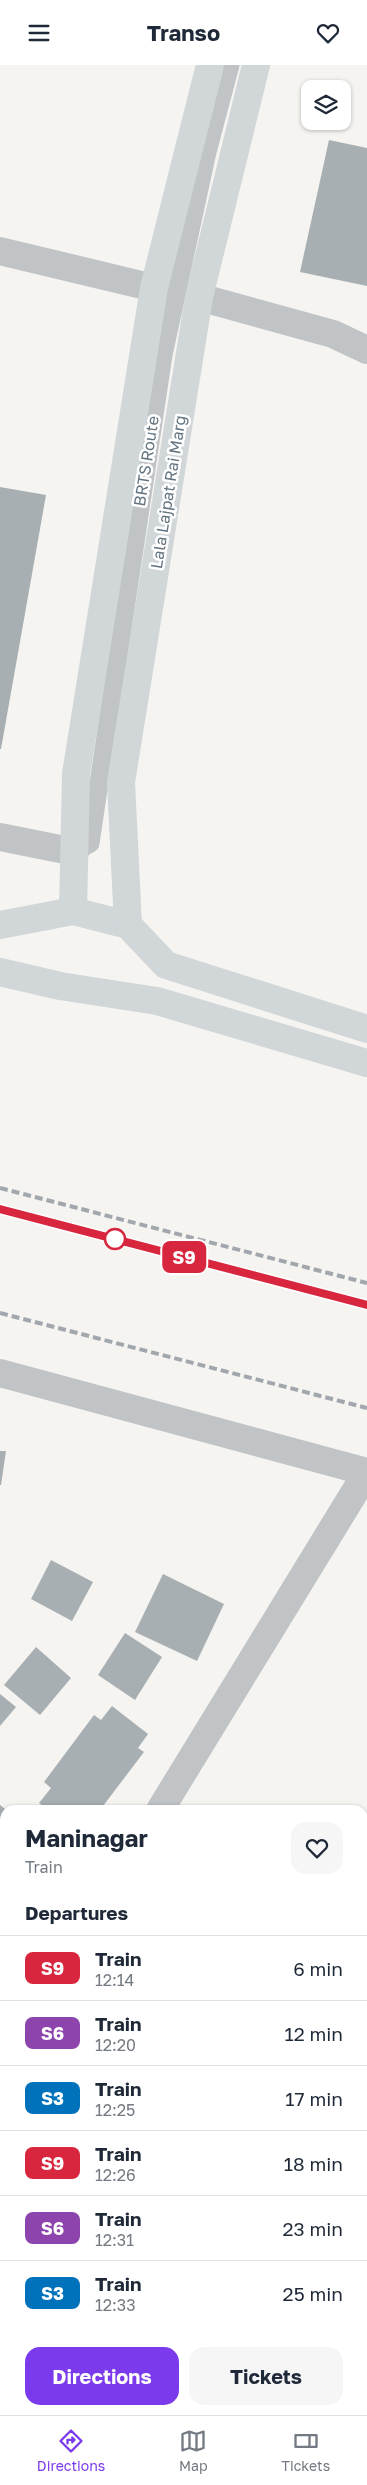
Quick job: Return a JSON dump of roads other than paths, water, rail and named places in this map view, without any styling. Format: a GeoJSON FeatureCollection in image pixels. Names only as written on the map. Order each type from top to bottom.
{"type":"FeatureCollection","features":[{"type":"Feature","properties":{"kind":"main road"},"geometry":{"type":"LineString","coordinates":[[73,911],[76,774],[154,288],[210,65]]}},
{"type":"Feature","properties":{"kind":"main road","name":"Lala Lajpat Rai Marg"},"geometry":{"type":"LineString","coordinates":[[128,925],[121,782],[199,297],[256,65]]}},
{"type":"Feature","properties":{"kind":"main road"},"geometry":{"type":"LineString","coordinates":[[0,925],[73,911],[128,925],[166,965],[367,1029]]}},
{"type":"Feature","properties":{"kind":"main road"},"geometry":{"type":"LineString","coordinates":[[157,1001],[166,965]]}},
{"type":"Feature","properties":{"kind":"main road"},"geometry":{"type":"LineString","coordinates":[[0,971],[60,985],[157,1001],[367,1063]]}},
{"type":"Feature","properties":{"kind":"street"},"geometry":{"type":"LineString","coordinates":[[0,251],[154,288]]}},
{"type":"Feature","properties":{"kind":"street"},"geometry":{"type":"LineString","coordinates":[[199,297],[333,334],[367,350]]}},
{"type":"Feature","properties":{"kind":"street"},"geometry":{"type":"LineString","coordinates":[[0,837],[75,852]]}},
{"type":"Feature","properties":{"kind":"street"},"geometry":{"type":"LineString","coordinates":[[0,1373],[367,1471],[163,1805]]}},
{"type":"Feature","properties":{"kind":"lane","name":"BRTS Route"},"geometry":{"type":"LineString","coordinates":[[75,852],[90,843],[163,355],[208,152],[230,65]]}},
{"type":"Feature","properties":{"kind":"railway"},"geometry":{"type":"LineString","coordinates":[[0,1188],[367,1283]]}},
{"type":"Feature","properties":{"kind":"railway"},"geometry":{"type":"LineString","coordinates":[[0,1209],[367,1305]]}},
{"type":"Feature","properties":{"kind":"railway"},"geometry":{"type":"LineString","coordinates":[[0,1313],[367,1408]]}},
{"type":"Feature","properties":{"kind":"train","name":"S9"},"geometry":{"type":"LineString","coordinates":[[0,1209],[367,1305]]}}]}
